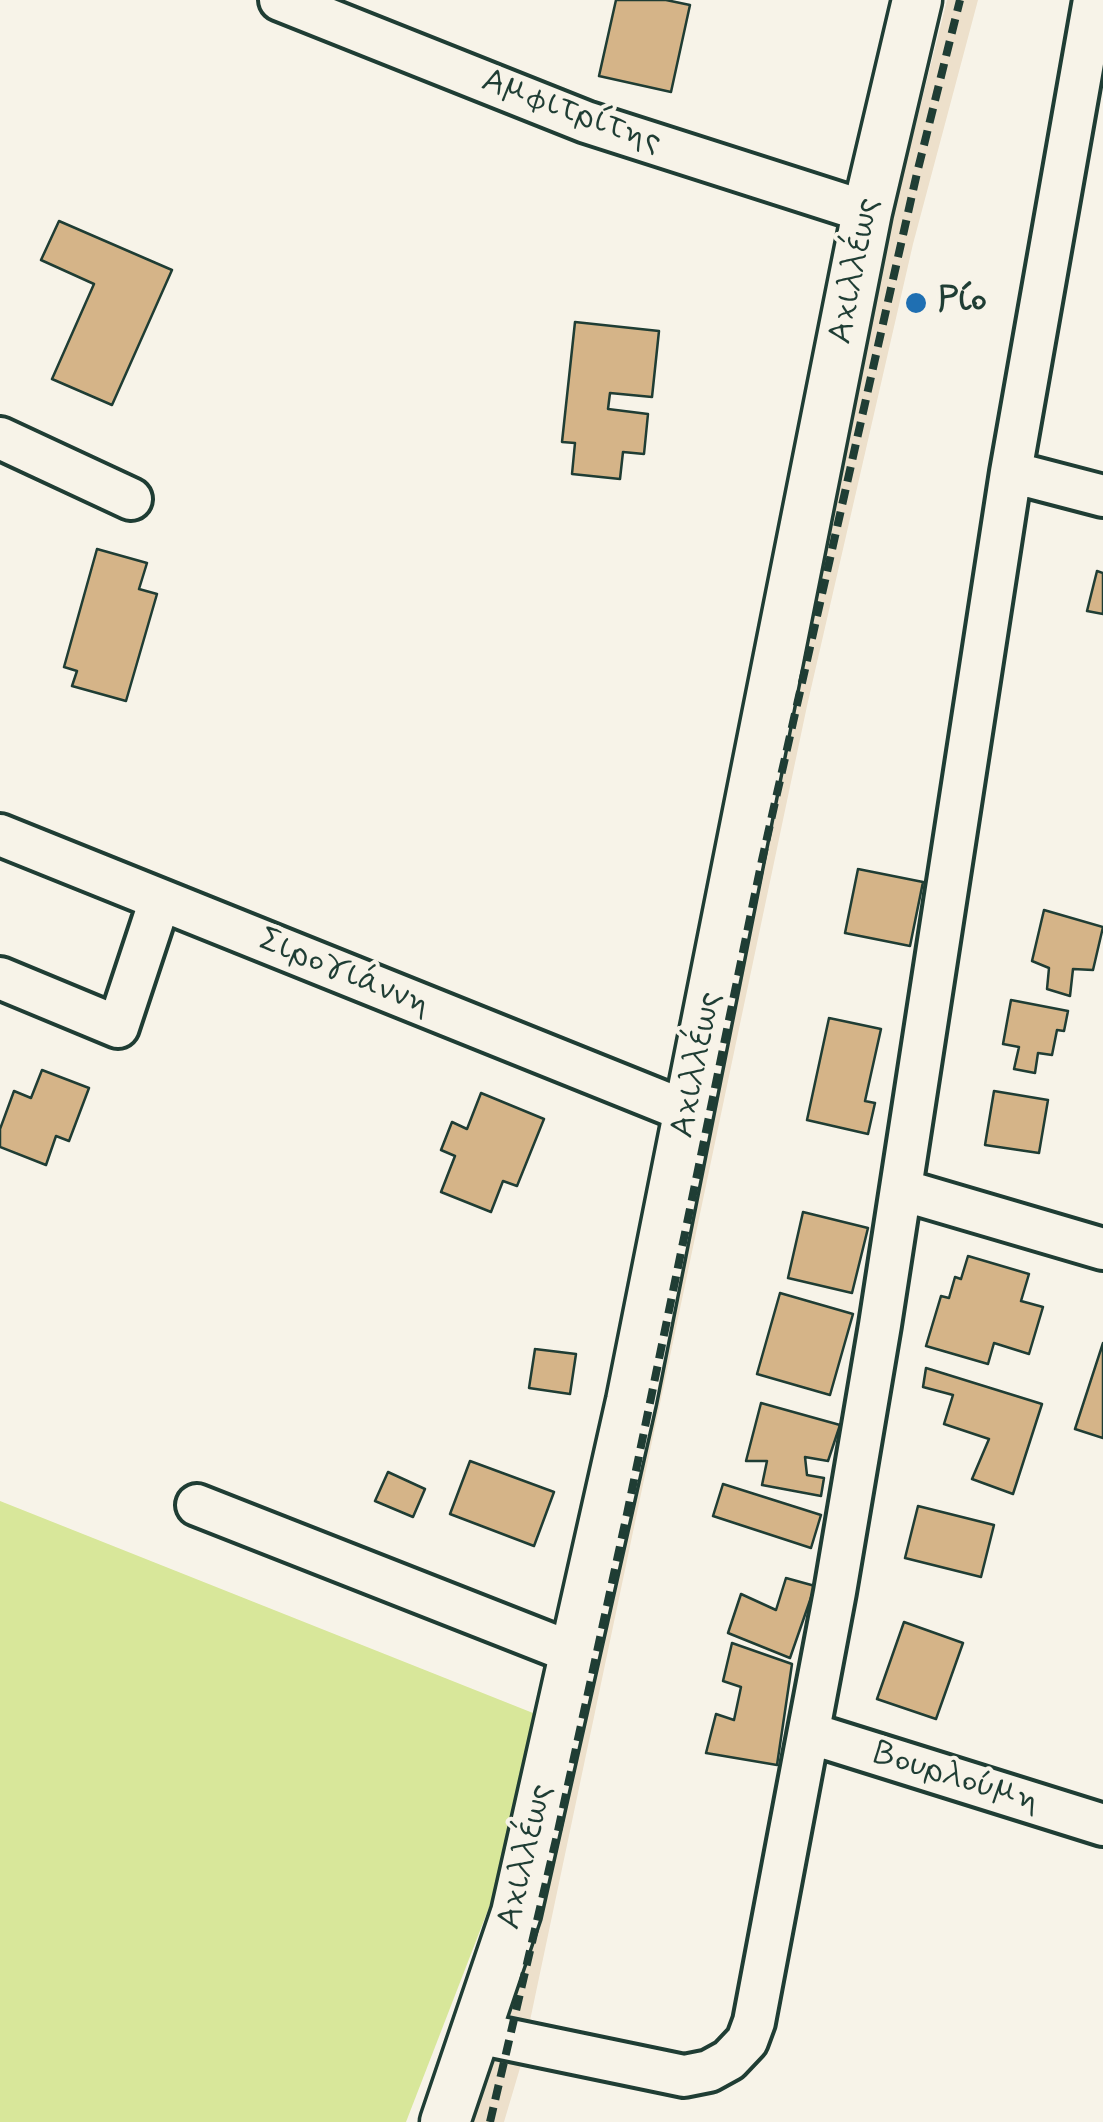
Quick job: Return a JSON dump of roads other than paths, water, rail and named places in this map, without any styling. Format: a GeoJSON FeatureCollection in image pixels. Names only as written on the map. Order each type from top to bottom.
{"type":"FeatureCollection","features":[{"type":"Feature","properties":{"kind":"street","name":"Αμφιτρίτης"},"geometry":{"type":"LineString","coordinates":[[280,0],[586,122],[867,212]]}},
{"type":"Feature","properties":{"kind":"street","name":"Αχιλλέως"},"geometry":{"type":"LineString","coordinates":[[445,2122],[516,1914],[654,1298],[867,212],[917,0]]}},
{"type":"Feature","properties":{"kind":"street"},"geometry":{"type":"LineString","coordinates":[[477,2032],[684,2076],[709,2071],[740,2051],[758,2005],[902,1190],[1012,472],[1090,107],[1094,0]]}},
{"type":"Feature","properties":{"kind":"street"},"geometry":{"type":"LineString","coordinates":[[0,438],[131,498]]}},
{"type":"Feature","properties":{"kind":"street"},"geometry":{"type":"LineString","coordinates":[[1012,472],[1103,496]]}},
{"type":"Feature","properties":{"kind":"street","name":"Σιρογιάννη"},"geometry":{"type":"LineString","coordinates":[[0,835],[688,1112]]}},
{"type":"Feature","properties":{"kind":"street"},"geometry":{"type":"LineString","coordinates":[[0,978],[118,1027],[160,900]]}},
{"type":"Feature","properties":{"kind":"street"},"geometry":{"type":"LineString","coordinates":[[902,1190],[1103,1249]]}},
{"type":"Feature","properties":{"kind":"street"},"geometry":{"type":"LineString","coordinates":[[197,1505],[572,1653]]}},
{"type":"Feature","properties":{"kind":"street","name":"Βουρλούμη"},"geometry":{"type":"LineString","coordinates":[[809,1733],[1103,1825]]}},
{"type":"Feature","properties":{"kind":"railway"},"geometry":{"type":"LineString","coordinates":[[490,2122],[627,1514],[762,860],[917,173],[960,0]]}},
{"type":"Feature","properties":{"kind":"place","name":"Ρίο"},"geometry":{"type":"Point","coordinates":[916,303]}}]}
